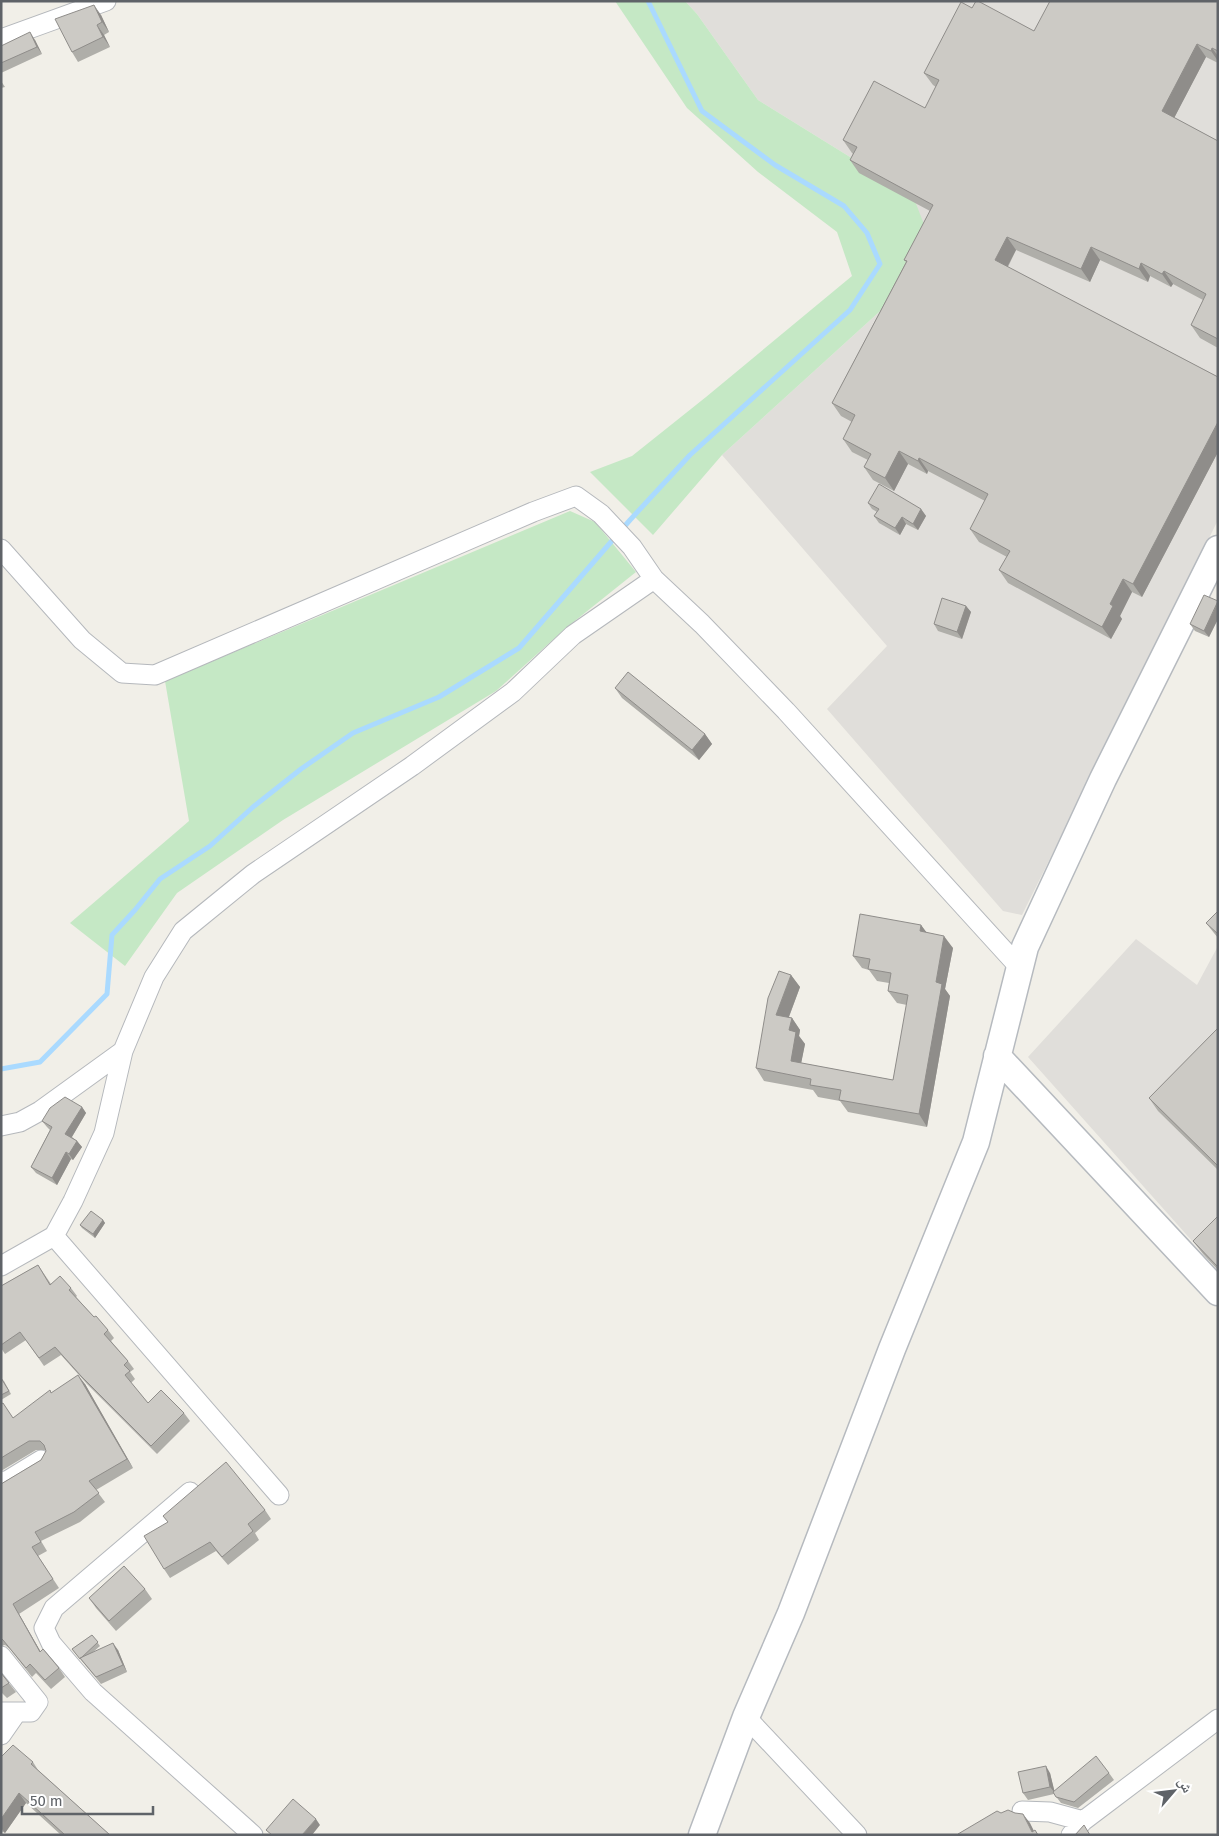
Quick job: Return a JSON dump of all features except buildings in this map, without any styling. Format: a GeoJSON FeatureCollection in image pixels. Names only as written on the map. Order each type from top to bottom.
{"type":"FeatureCollection","features":[{"type":"Feature","properties":{"kind":"street"},"geometry":{"type":"LineString","coordinates":[[1,39],[106,1]]}},
{"type":"Feature","properties":{"kind":"street"},"geometry":{"type":"LineString","coordinates":[[1,549],[88,645],[122,672],[154,675],[524,516],[576,496],[601,514],[632,547],[654,580],[702,624],[786,711],[1020,968]]}},
{"type":"Feature","properties":{"kind":"street"},"geometry":{"type":"LineString","coordinates":[[702,1835],[746,1717],[791,1613],[892,1349],[976,1142],[1025,947],[1104,779],[1218,549]]}},
{"type":"Feature","properties":{"kind":"street"},"geometry":{"type":"LineString","coordinates":[[1,1266],[54,1236],[73,1201],[104,1133],[124,1051],[154,977],[183,931],[254,874],[412,766],[513,692],[573,635],[654,580]]}},
{"type":"Feature","properties":{"kind":"street"},"geometry":{"type":"LineString","coordinates":[[1,1126],[20,1122],[40,1111],[124,1051]]}},
{"type":"Feature","properties":{"kind":"street"},"geometry":{"type":"LineString","coordinates":[[997,1056],[1218,1292]]}},
{"type":"Feature","properties":{"kind":"street"},"geometry":{"type":"LineString","coordinates":[[54,1236],[279,1495]]}},
{"type":"Feature","properties":{"kind":"street"},"geometry":{"type":"LineString","coordinates":[[1,1481],[5,1482],[41,1460]]}},
{"type":"Feature","properties":{"kind":"street"},"geometry":{"type":"LineString","coordinates":[[190,1492],[54,1608],[44,1628],[51,1643],[93,1692],[252,1835]]}},
{"type":"Feature","properties":{"kind":"street"},"geometry":{"type":"LineString","coordinates":[[1,1656],[38,1702],[31,1712],[9,1712],[1,1735]]}},
{"type":"Feature","properties":{"kind":"street"},"geometry":{"type":"LineString","coordinates":[[746,1717],[857,1835]]}},
{"type":"Feature","properties":{"kind":"street"},"geometry":{"type":"LineString","coordinates":[[1022,1811],[1050,1812],[1077,1828],[1218,1719]]}},
{"type":"Feature","properties":{"kind":"shaded area"},"geometry":{"type":"Polygon","coordinates":[[[685,1],[1218,1],[1218,520],[1022,915],[1003,911],[827,709],[887,646],[722,455],[889,303],[913,196],[758,100],[697,14],[685,1]]]}},
{"type":"Feature","properties":{"kind":"shaded area"},"geometry":{"type":"Polygon","coordinates":[[[1136,939],[1197,985],[1218,946],[1218,1270],[1028,1057],[1136,939]]]}},
{"type":"Feature","properties":{"kind":"green space"},"geometry":{"type":"Polygon","coordinates":[[[615,1],[685,1],[697,14],[758,100],[913,196],[927,232],[889,303],[722,455],[653,535],[590,472],[632,456],[852,276],[837,232],[758,172],[687,108],[615,1]]]}},
{"type":"Feature","properties":{"kind":"green space"},"geometry":{"type":"Polygon","coordinates":[[[570,511],[595,522],[636,572],[566,628],[496,691],[283,820],[177,893],[125,966],[70,923],[189,821],[165,681],[570,511]]]}},
{"type":"Feature","properties":{"kind":"waterway"},"geometry":{"type":"LineString","coordinates":[[1,1069],[40,1062],[107,994],[112,935],[160,879],[210,846],[253,807],[301,769],[353,733],[439,697],[519,648],[630,520],[690,455],[850,310],[880,264],[867,233],[844,206],[775,165],[702,111],[648,1]]}}]}
